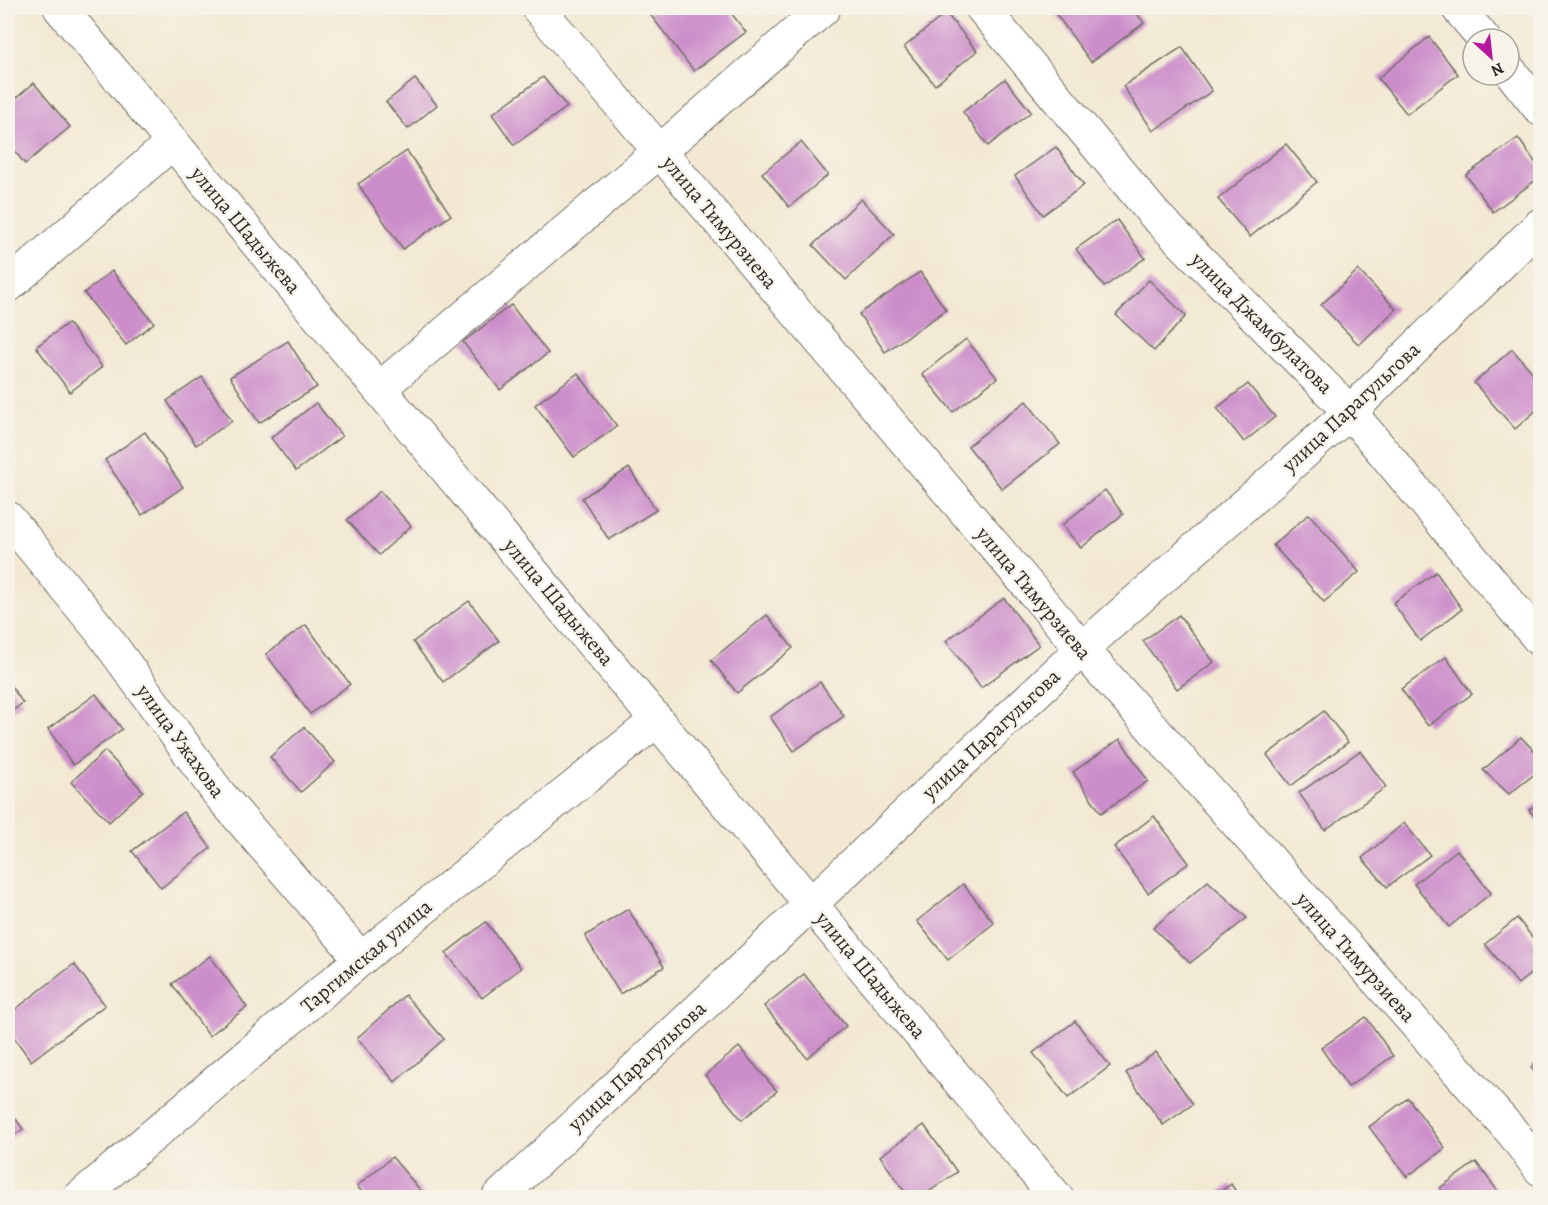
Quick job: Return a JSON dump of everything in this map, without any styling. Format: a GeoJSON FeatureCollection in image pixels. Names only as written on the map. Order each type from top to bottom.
{"type":"FeatureCollection","features":[{"type":"Feature","properties":{"kind":"street","name":"улица Шадыжева"},"geometry":{"type":"LineString","coordinates":[[60,8],[810,902],[1047,1194]]}},
{"type":"Feature","properties":{"kind":"street","name":"улица Тимурзиева"},"geometry":{"type":"LineString","coordinates":[[538,8],[1082,649],[1497,1115],[1540,1169]]}},
{"type":"Feature","properties":{"kind":"street"},"geometry":{"type":"LineString","coordinates":[[380,389],[824,8]]}},
{"type":"Feature","properties":{"kind":"street","name":"улица Джамбулатова"},"geometry":{"type":"LineString","coordinates":[[982,8],[1154,214],[1350,412],[1540,640]]}},
{"type":"Feature","properties":{"kind":"street"},"geometry":{"type":"LineString","coordinates":[[1458,8],[1474,27]]}},
{"type":"Feature","properties":{"kind":"street"},"geometry":{"type":"LineString","coordinates":[[1521,85],[1540,109]]}},
{"type":"Feature","properties":{"kind":"street"},"geometry":{"type":"LineString","coordinates":[[8,286],[173,142]]}},
{"type":"Feature","properties":{"kind":"street","name":"улица Парагульгова"},"geometry":{"type":"LineString","coordinates":[[498,1197],[1082,649],[1350,412],[1540,225]]}},
{"type":"Feature","properties":{"kind":"street","name":"улица Ужахова"},"geometry":{"type":"LineString","coordinates":[[8,518],[100,631],[219,794],[361,959]]}},
{"type":"Feature","properties":{"kind":"street","name":"Таргимская улица"},"geometry":{"type":"LineString","coordinates":[[79,1197],[361,959],[657,720]]}},
{"type":"Feature","properties":{"kind":"building"},"geometry":{"type":"Polygon","coordinates":[[[656,8],[727,8],[746,32],[694,71],[649,13],[656,8]]]}},
{"type":"Feature","properties":{"kind":"building"},"geometry":{"type":"Polygon","coordinates":[[[1057,8],[1133,8],[1144,23],[1091,62],[1053,10],[1057,8]]]}},
{"type":"Feature","properties":{"kind":"building"},"geometry":{"type":"Polygon","coordinates":[[[946,13],[977,51],[935,85],[904,47],[946,13]]]}},
{"type":"Feature","properties":{"kind":"building"},"geometry":{"type":"Polygon","coordinates":[[[1429,37],[1458,74],[1407,114],[1378,78],[1429,37]]]}},
{"type":"Feature","properties":{"kind":"building"},"geometry":{"type":"Polygon","coordinates":[[[1182,47],[1212,91],[1153,131],[1123,86],[1182,47]]]}},
{"type":"Feature","properties":{"kind":"building"},"geometry":{"type":"Polygon","coordinates":[[[543,77],[567,107],[514,145],[492,114],[543,77]]]}},
{"type":"Feature","properties":{"kind":"building"},"geometry":{"type":"Polygon","coordinates":[[[415,79],[437,105],[408,129],[386,102],[415,79]]]}},
{"type":"Feature","properties":{"kind":"building"},"geometry":{"type":"Polygon","coordinates":[[[1005,79],[1031,112],[988,146],[963,112],[1005,79]]]}},
{"type":"Feature","properties":{"kind":"building"},"geometry":{"type":"Polygon","coordinates":[[[34,83],[70,127],[25,164],[8,143],[8,105],[34,83]]]}},
{"type":"Feature","properties":{"kind":"building"},"geometry":{"type":"Polygon","coordinates":[[[1518,138],[1540,169],[1540,177],[1493,212],[1466,175],[1518,138]]]}},
{"type":"Feature","properties":{"kind":"building"},"geometry":{"type":"Polygon","coordinates":[[[801,142],[828,175],[789,207],[762,173],[801,142]]]}},
{"type":"Feature","properties":{"kind":"building"},"geometry":{"type":"Polygon","coordinates":[[[1286,144],[1317,182],[1250,237],[1218,199],[1286,144]]]}},
{"type":"Feature","properties":{"kind":"building"},"geometry":{"type":"Polygon","coordinates":[[[1056,147],[1084,185],[1043,215],[1015,176],[1056,147]]]}},
{"type":"Feature","properties":{"kind":"building"},"geometry":{"type":"Polygon","coordinates":[[[407,151],[451,215],[403,249],[358,184],[407,151]]]}},
{"type":"Feature","properties":{"kind":"building"},"geometry":{"type":"Polygon","coordinates":[[[861,199],[894,234],[846,280],[813,245],[861,199]]]}},
{"type":"Feature","properties":{"kind":"building"},"geometry":{"type":"Polygon","coordinates":[[[1117,220],[1145,258],[1104,287],[1076,249],[1117,220]]]}},
{"type":"Feature","properties":{"kind":"building"},"geometry":{"type":"Polygon","coordinates":[[[1358,270],[1396,309],[1359,345],[1321,305],[1358,270]]]}},
{"type":"Feature","properties":{"kind":"building"},"geometry":{"type":"Polygon","coordinates":[[[112,271],[154,323],[126,345],[84,293],[112,271]]]}},
{"type":"Feature","properties":{"kind":"building"},"geometry":{"type":"Polygon","coordinates":[[[920,272],[946,310],[885,352],[859,314],[920,272]]]}},
{"type":"Feature","properties":{"kind":"building"},"geometry":{"type":"Polygon","coordinates":[[[1149,280],[1186,316],[1154,351],[1116,315],[1149,280]]]}},
{"type":"Feature","properties":{"kind":"building"},"geometry":{"type":"Polygon","coordinates":[[[511,305],[548,353],[500,390],[463,342],[511,305]]]}},
{"type":"Feature","properties":{"kind":"building"},"geometry":{"type":"Polygon","coordinates":[[[68,323],[102,367],[70,392],[36,347],[68,323]]]}},
{"type":"Feature","properties":{"kind":"building"},"geometry":{"type":"Polygon","coordinates":[[[966,339],[997,378],[953,412],[922,374],[966,339]]]}},
{"type":"Feature","properties":{"kind":"building"},"geometry":{"type":"Polygon","coordinates":[[[288,341],[317,387],[259,423],[230,377],[288,341]]]}},
{"type":"Feature","properties":{"kind":"building"},"geometry":{"type":"Polygon","coordinates":[[[1512,349],[1540,381],[1540,407],[1515,429],[1474,383],[1512,349]]]}},
{"type":"Feature","properties":{"kind":"building"},"geometry":{"type":"Polygon","coordinates":[[[578,373],[617,426],[574,457],[535,405],[578,373]]]}},
{"type":"Feature","properties":{"kind":"building"},"geometry":{"type":"Polygon","coordinates":[[[202,377],[232,421],[196,445],[167,401],[202,377]]]}},
{"type":"Feature","properties":{"kind":"building"},"geometry":{"type":"Polygon","coordinates":[[[1248,384],[1275,417],[1244,442],[1217,408],[1248,384]]]}},
{"type":"Feature","properties":{"kind":"building"},"geometry":{"type":"Polygon","coordinates":[[[1026,401],[1060,444],[1002,489],[968,446],[1026,401]]]}},
{"type":"Feature","properties":{"kind":"building"},"geometry":{"type":"Polygon","coordinates":[[[316,403],[342,436],[296,471],[271,438],[316,403]]]}},
{"type":"Feature","properties":{"kind":"building"},"geometry":{"type":"Polygon","coordinates":[[[145,432],[183,487],[142,515],[105,460],[145,432]]]}},
{"type":"Feature","properties":{"kind":"building"},"geometry":{"type":"Polygon","coordinates":[[[629,468],[656,510],[609,540],[582,498],[629,468]]]}},
{"type":"Feature","properties":{"kind":"building"},"geometry":{"type":"Polygon","coordinates":[[[1105,490],[1123,514],[1081,548],[1062,525],[1105,490]]]}},
{"type":"Feature","properties":{"kind":"building"},"geometry":{"type":"Polygon","coordinates":[[[380,491],[411,526],[379,555],[347,520],[380,491]]]}},
{"type":"Feature","properties":{"kind":"building"},"geometry":{"type":"Polygon","coordinates":[[[1309,514],[1359,572],[1324,602],[1273,545],[1309,514]]]}},
{"type":"Feature","properties":{"kind":"building"},"geometry":{"type":"Polygon","coordinates":[[[1436,572],[1462,609],[1420,641],[1393,603],[1436,572]]]}},
{"type":"Feature","properties":{"kind":"building"},"geometry":{"type":"Polygon","coordinates":[[[1004,598],[1039,645],[981,688],[946,641],[1004,598]]]}},
{"type":"Feature","properties":{"kind":"building"},"geometry":{"type":"Polygon","coordinates":[[[469,601],[499,641],[443,682],[413,642],[469,601]]]}},
{"type":"Feature","properties":{"kind":"building"},"geometry":{"type":"Polygon","coordinates":[[[767,615],[793,648],[737,693],[711,660],[767,615]]]}},
{"type":"Feature","properties":{"kind":"building"},"geometry":{"type":"Polygon","coordinates":[[[1179,615],[1214,662],[1177,689],[1143,641],[1179,615]]]}},
{"type":"Feature","properties":{"kind":"building"},"geometry":{"type":"Polygon","coordinates":[[[306,625],[350,684],[310,714],[266,654],[306,625]]]}},
{"type":"Feature","properties":{"kind":"building"},"geometry":{"type":"Polygon","coordinates":[[[1446,657],[1472,694],[1428,726],[1401,689],[1446,657]]]}},
{"type":"Feature","properties":{"kind":"building"},"geometry":{"type":"Polygon","coordinates":[[[8,682],[23,703],[8,714],[8,682]]]}},
{"type":"Feature","properties":{"kind":"building"},"geometry":{"type":"Polygon","coordinates":[[[820,682],[844,716],[794,751],[770,717],[820,682]]]}},
{"type":"Feature","properties":{"kind":"building"},"geometry":{"type":"Polygon","coordinates":[[[96,694],[122,729],[73,765],[48,729],[96,694]]]}},
{"type":"Feature","properties":{"kind":"building"},"geometry":{"type":"Polygon","coordinates":[[[1324,711],[1348,742],[1291,786],[1267,755],[1324,711]]]}},
{"type":"Feature","properties":{"kind":"building"},"geometry":{"type":"Polygon","coordinates":[[[304,727],[335,762],[301,792],[270,757],[304,727]]]}},
{"type":"Feature","properties":{"kind":"building"},"geometry":{"type":"Polygon","coordinates":[[[1521,737],[1540,757],[1540,770],[1509,794],[1483,770],[1521,737]]]}},
{"type":"Feature","properties":{"kind":"building"},"geometry":{"type":"Polygon","coordinates":[[[1120,739],[1148,781],[1101,813],[1073,772],[1120,739]]]}},
{"type":"Feature","properties":{"kind":"building"},"geometry":{"type":"Polygon","coordinates":[[[105,751],[143,791],[109,822],[71,782],[105,751]]]}},
{"type":"Feature","properties":{"kind":"building"},"geometry":{"type":"Polygon","coordinates":[[[1360,751],[1386,787],[1325,830],[1299,793],[1360,751]]]}},
{"type":"Feature","properties":{"kind":"building"},"geometry":{"type":"Polygon","coordinates":[[[1540,801],[1540,824],[1529,810],[1540,801]]]}},
{"type":"Feature","properties":{"kind":"building"},"geometry":{"type":"Polygon","coordinates":[[[183,812],[211,848],[161,888],[132,851],[183,812]]]}},
{"type":"Feature","properties":{"kind":"building"},"geometry":{"type":"Polygon","coordinates":[[[1154,816],[1189,863],[1148,893],[1114,847],[1154,816]]]}},
{"type":"Feature","properties":{"kind":"building"},"geometry":{"type":"Polygon","coordinates":[[[1404,823],[1430,855],[1387,887],[1362,858],[1404,823]]]}},
{"type":"Feature","properties":{"kind":"building"},"geometry":{"type":"Polygon","coordinates":[[[1457,850],[1491,893],[1449,927],[1414,884],[1457,850]]]}},
{"type":"Feature","properties":{"kind":"building"},"geometry":{"type":"Polygon","coordinates":[[[1208,881],[1247,918],[1190,963],[1153,928],[1208,881]]]}},
{"type":"Feature","properties":{"kind":"building"},"geometry":{"type":"Polygon","coordinates":[[[963,884],[994,923],[948,960],[917,921],[963,884]]]}},
{"type":"Feature","properties":{"kind":"building"},"geometry":{"type":"Polygon","coordinates":[[[628,909],[664,967],[620,994],[585,936],[628,909]]]}},
{"type":"Feature","properties":{"kind":"building"},"geometry":{"type":"Polygon","coordinates":[[[1517,918],[1540,947],[1540,966],[1518,984],[1485,944],[1517,918]]]}},
{"type":"Feature","properties":{"kind":"building"},"geometry":{"type":"Polygon","coordinates":[[[486,922],[521,968],[482,998],[446,953],[486,922]]]}},
{"type":"Feature","properties":{"kind":"building"},"geometry":{"type":"Polygon","coordinates":[[[210,956],[247,1007],[209,1036],[172,984],[210,956]]]}},
{"type":"Feature","properties":{"kind":"building"},"geometry":{"type":"Polygon","coordinates":[[[74,964],[105,1005],[31,1061],[8,1029],[8,1015],[74,964]]]}},
{"type":"Feature","properties":{"kind":"building"},"geometry":{"type":"Polygon","coordinates":[[[804,974],[846,1026],[807,1058],[764,1006],[804,974]]]}},
{"type":"Feature","properties":{"kind":"building"},"geometry":{"type":"Polygon","coordinates":[[[405,995],[444,1039],[395,1082],[357,1038],[405,995]]]}},
{"type":"Feature","properties":{"kind":"building"},"geometry":{"type":"Polygon","coordinates":[[[1366,1017],[1393,1056],[1348,1087],[1321,1048],[1366,1017]]]}},
{"type":"Feature","properties":{"kind":"building"},"geometry":{"type":"Polygon","coordinates":[[[1075,1021],[1110,1066],[1068,1098],[1033,1053],[1075,1021]]]}},
{"type":"Feature","properties":{"kind":"building"},"geometry":{"type":"Polygon","coordinates":[[[739,1047],[777,1091],[742,1120],[705,1075],[739,1047]]]}},
{"type":"Feature","properties":{"kind":"building"},"geometry":{"type":"Polygon","coordinates":[[[1156,1052],[1193,1104],[1163,1125],[1126,1073],[1156,1052]]]}},
{"type":"Feature","properties":{"kind":"building"},"geometry":{"type":"Polygon","coordinates":[[[1540,1058],[1540,1077],[1531,1067],[1540,1058]]]}},
{"type":"Feature","properties":{"kind":"building"},"geometry":{"type":"Polygon","coordinates":[[[1408,1098],[1445,1148],[1407,1177],[1369,1127],[1408,1098]]]}},
{"type":"Feature","properties":{"kind":"building"},"geometry":{"type":"Polygon","coordinates":[[[8,1108],[23,1129],[8,1140],[8,1108]]]}},
{"type":"Feature","properties":{"kind":"building"},"geometry":{"type":"Polygon","coordinates":[[[924,1125],[957,1172],[920,1198],[909,1198],[880,1156],[924,1125]]]}},
{"type":"Feature","properties":{"kind":"building"},"geometry":{"type":"Polygon","coordinates":[[[392,1157],[427,1198],[367,1198],[357,1186],[392,1157]]]}},
{"type":"Feature","properties":{"kind":"building"},"geometry":{"type":"Polygon","coordinates":[[[1476,1162],[1503,1198],[1447,1198],[1440,1188],[1476,1162]]]}},
{"type":"Feature","properties":{"kind":"building"},"geometry":{"type":"Polygon","coordinates":[[[1231,1184],[1240,1198],[1211,1198],[1231,1184]]]}}]}
